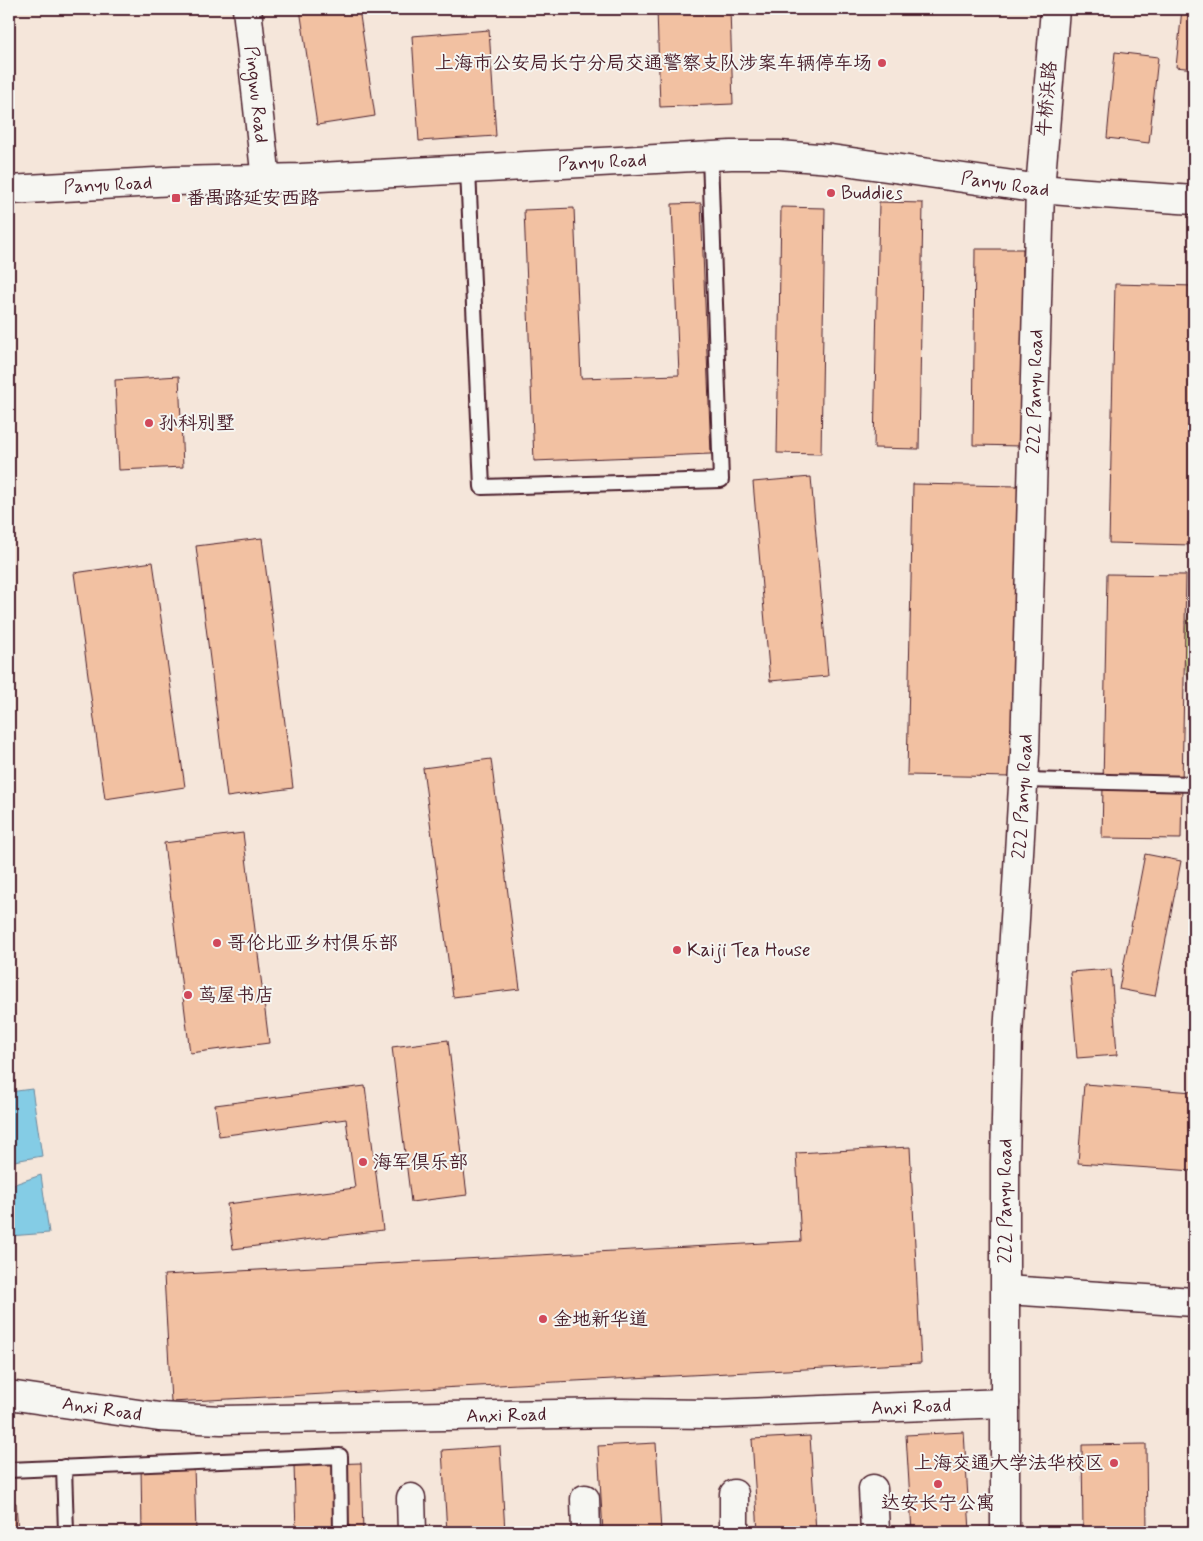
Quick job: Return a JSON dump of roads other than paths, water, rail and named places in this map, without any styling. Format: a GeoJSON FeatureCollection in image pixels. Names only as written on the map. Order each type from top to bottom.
{"type":"FeatureCollection","features":[{"type":"Feature","properties":{"kind":"street","name":"Pingwu Road"},"geometry":{"type":"LineString","coordinates":[[247,9],[266,180]]}},
{"type":"Feature","properties":{"kind":"street","name":"牛桥浜路"},"geometry":{"type":"LineString","coordinates":[[1040,189],[1055,9]]}},
{"type":"Feature","properties":{"kind":"street","name":"Panyu Road"},"geometry":{"type":"LineString","coordinates":[[9,190],[174,181],[266,180],[710,156],[779,155],[831,159],[1040,189],[1088,194],[1194,200]]}},
{"type":"Feature","properties":{"kind":"street","name":"222 Panyu Road"},"geometry":{"type":"LineString","coordinates":[[1005,1532],[1005,1162],[1008,1035],[1024,780],[1040,189]]}},
{"type":"Feature","properties":{"kind":"street"},"geometry":{"type":"LineString","coordinates":[[1006,1290],[1194,1302]]}},
{"type":"Feature","properties":{"kind":"street","name":"Anxi Road"},"geometry":{"type":"LineString","coordinates":[[9,1395],[159,1417],[220,1420],[616,1413],[716,1414],[864,1410],[1005,1403]]}},
{"type":"Feature","properties":{"kind":"street"},"geometry":{"type":"LineString","coordinates":[[873,1489],[875,1532]]}},
{"type":"Feature","properties":{"kind":"street"},"geometry":{"type":"LineString","coordinates":[[734,1494],[734,1532]]}},
{"type":"Feature","properties":{"kind":"street"},"geometry":{"type":"LineString","coordinates":[[411,1498],[412,1532]]}},
{"type":"Feature","properties":{"kind":"street"},"geometry":{"type":"LineString","coordinates":[[585,1499],[586,1532]]}},
{"type":"Feature","properties":{"kind":"lane"},"geometry":{"type":"LineString","coordinates":[[468,170],[482,487],[721,480],[710,156]]}},
{"type":"Feature","properties":{"kind":"lane"},"geometry":{"type":"LineString","coordinates":[[1024,780],[1194,784]]}},
{"type":"Feature","properties":{"kind":"lane"},"geometry":{"type":"LineString","coordinates":[[9,1470],[340,1456],[341,1532]]}},
{"type":"Feature","properties":{"kind":"lane"},"geometry":{"type":"LineString","coordinates":[[64,1467],[66,1532]]}},
{"type":"Feature","properties":{"kind":"water"},"geometry":{"type":"Polygon","coordinates":[[[32,1089],[42,1156],[9,1162],[9,1092],[32,1089]]]}},
{"type":"Feature","properties":{"kind":"water"},"geometry":{"type":"Polygon","coordinates":[[[41,1175],[49,1233],[9,1236],[9,1186],[41,1175]]]}},
{"type":"Feature","properties":{"kind":"place","name":"上海市公安局长宁分局交通警察支队涉案车辆停车场"},"geometry":{"type":"Point","coordinates":[882,63]}},
{"type":"Feature","properties":{"kind":"place","name":"Buddies"},"geometry":{"type":"Point","coordinates":[831,193]}},
{"type":"Feature","properties":{"kind":"place","name":"番禺路延安西路"},"geometry":{"type":"Point","coordinates":[176,198]}},
{"type":"Feature","properties":{"kind":"place","name":"孙科别墅"},"geometry":{"type":"Point","coordinates":[149,423]}},
{"type":"Feature","properties":{"kind":"place","name":"哥伦比亚乡村俱乐部"},"geometry":{"type":"Point","coordinates":[217,943]}},
{"type":"Feature","properties":{"kind":"place","name":"Kaiji Tea House"},"geometry":{"type":"Point","coordinates":[677,950]}},
{"type":"Feature","properties":{"kind":"place","name":"茑屋书店"},"geometry":{"type":"Point","coordinates":[188,995]}},
{"type":"Feature","properties":{"kind":"place","name":"海军俱乐部"},"geometry":{"type":"Point","coordinates":[363,1162]}},
{"type":"Feature","properties":{"kind":"place","name":"金地新华道"},"geometry":{"type":"Point","coordinates":[543,1319]}},
{"type":"Feature","properties":{"kind":"place","name":"上海交通大学法华校区"},"geometry":{"type":"Point","coordinates":[1114,1463]}},
{"type":"Feature","properties":{"kind":"place","name":"达安长宁公寓"},"geometry":{"type":"Point","coordinates":[938,1484]}}]}
